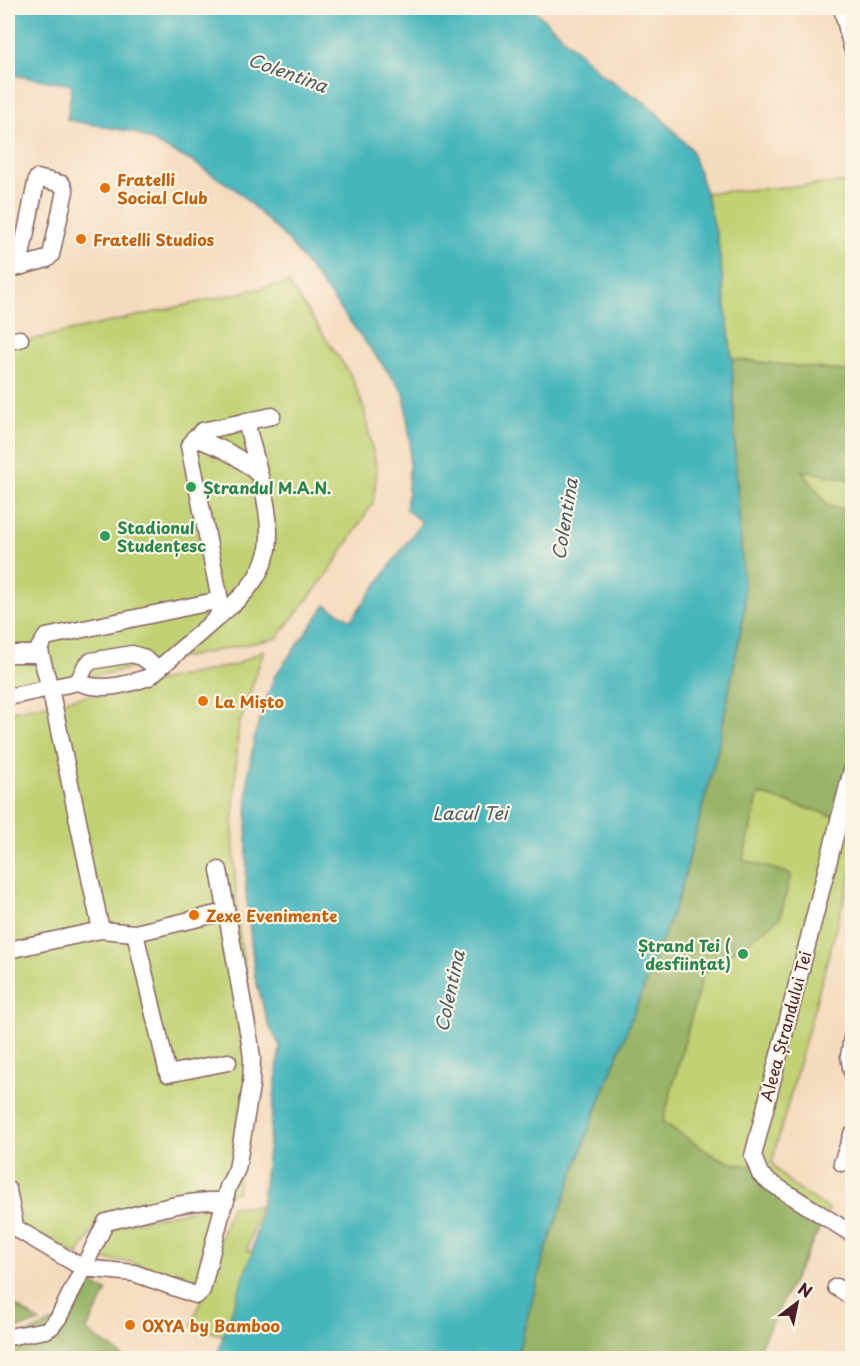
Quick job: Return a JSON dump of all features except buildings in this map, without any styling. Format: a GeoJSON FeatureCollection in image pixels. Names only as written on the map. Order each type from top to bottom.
{"type":"FeatureCollection","features":[{"type":"Feature","properties":{"kind":"street"},"geometry":{"type":"LineString","coordinates":[[842,8],[852,48]]}},
{"type":"Feature","properties":{"kind":"street"},"geometry":{"type":"LineString","coordinates":[[37,178],[62,184],[65,190],[51,255],[47,259],[14,268],[37,178]]}},
{"type":"Feature","properties":{"kind":"street"},"geometry":{"type":"LineString","coordinates":[[217,618],[220,611],[220,600],[189,446],[202,431],[272,416]]}},
{"type":"Feature","properties":{"kind":"street"},"geometry":{"type":"LineString","coordinates":[[8,697],[78,682],[101,688],[149,677],[250,587],[268,550],[269,531],[246,421]]}},
{"type":"Feature","properties":{"kind":"street"},"geometry":{"type":"LineString","coordinates":[[194,438],[226,449],[258,474]]}},
{"type":"Feature","properties":{"kind":"street"},"geometry":{"type":"LineString","coordinates":[[101,930],[40,644],[46,637],[220,600]]}},
{"type":"Feature","properties":{"kind":"street"},"geometry":{"type":"LineString","coordinates":[[8,654],[41,654]]}},
{"type":"Feature","properties":{"kind":"street"},"geometry":{"type":"LineString","coordinates":[[78,682],[85,667],[91,661],[132,654],[142,657],[157,669]]}},
{"type":"Feature","properties":{"kind":"street","name":"Aleea Ștrandului Tei"},"geometry":{"type":"LineString","coordinates":[[852,770],[753,1156],[760,1174],[768,1181],[852,1234]]}},
{"type":"Feature","properties":{"kind":"street"},"geometry":{"type":"LineString","coordinates":[[8,1190],[15,1226],[83,1268],[134,1273],[197,1295],[202,1290],[228,1187],[237,1169],[249,1102],[252,1058],[219,870]]}},
{"type":"Feature","properties":{"kind":"street"},"geometry":{"type":"LineString","coordinates":[[8,950],[101,930],[135,933],[225,912]]}},
{"type":"Feature","properties":{"kind":"street"},"geometry":{"type":"LineString","coordinates":[[135,933],[168,1074],[228,1062]]}},
{"type":"Feature","properties":{"kind":"street"},"geometry":{"type":"LineString","coordinates":[[852,1038],[849,1056],[852,1072]]}},
{"type":"Feature","properties":{"kind":"street"},"geometry":{"type":"LineString","coordinates":[[842,1163],[852,1135]]}},
{"type":"Feature","properties":{"kind":"street"},"geometry":{"type":"LineString","coordinates":[[8,1336],[51,1328],[59,1317],[106,1222],[180,1205],[209,1200],[226,1201]]}},
{"type":"Feature","properties":{"kind":"street"},"geometry":{"type":"LineString","coordinates":[[836,1287],[852,1297]]}},
{"type":"Feature","properties":{"kind":"green space"},"geometry":{"type":"Polygon","coordinates":[[[852,182],[852,372],[732,359],[718,242],[706,193],[852,182]]]}},
{"type":"Feature","properties":{"kind":"green space","name":"Ștrandul M.A.N."},"geometry":{"type":"Polygon","coordinates":[[[288,282],[352,377],[364,409],[377,471],[373,503],[329,572],[277,638],[8,694],[8,345],[288,282]]]}},
{"type":"Feature","properties":{"kind":"green space","name":"Ștrand Tei ( desființat)"},"geometry":{"type":"Polygon","coordinates":[[[732,359],[852,372],[852,480],[802,470],[828,506],[852,511],[852,628],[850,636],[852,637],[852,770],[840,818],[759,794],[743,860],[791,874],[780,918],[703,974],[663,1122],[711,1154],[729,1162],[754,1167],[824,1219],[754,1358],[516,1358],[545,1253],[592,1121],[680,893],[718,748],[745,607],[735,455],[732,359]]]}},
{"type":"Feature","properties":{"kind":"green space","name":"Ștrand Tei ( desființat)"},"geometry":{"type":"Polygon","coordinates":[[[735,455],[852,480],[852,870],[772,1162],[790,1183],[829,1209],[754,1358],[516,1358],[592,1121],[680,893],[718,748],[735,455]]]}},
{"type":"Feature","properties":{"kind":"green space"},"geometry":{"type":"Polygon","coordinates":[[[264,650],[238,729],[233,828],[237,920],[254,1033],[237,1192],[99,1222],[78,1255],[41,1235],[9,1242],[8,712],[235,665],[264,650]]]}},
{"type":"Feature","properties":{"kind":"green space"},"geometry":{"type":"Polygon","coordinates":[[[212,1206],[220,1211],[200,1283],[129,1262],[92,1258],[106,1228],[212,1206]]]}},
{"type":"Feature","properties":{"kind":"green space"},"geometry":{"type":"Polygon","coordinates":[[[231,1206],[259,1207],[247,1250],[254,1253],[224,1336],[192,1326],[231,1206]]]}},
{"type":"Feature","properties":{"kind":"green space"},"geometry":{"type":"Polygon","coordinates":[[[88,1282],[107,1291],[86,1331],[123,1358],[8,1358],[8,1342],[63,1318],[88,1282]]]}},
{"type":"Feature","properties":{"kind":"green space"},"geometry":{"type":"Polygon","coordinates":[[[8,1301],[40,1322],[8,1331],[8,1301]]]}},
{"type":"Feature","properties":{"kind":"water","name":"Lacul Tei"},"geometry":{"type":"Polygon","coordinates":[[[8,8],[532,8],[604,76],[650,106],[691,149],[706,193],[718,242],[732,359],[735,455],[745,607],[718,748],[680,893],[592,1121],[545,1253],[516,1358],[216,1358],[252,1253],[262,1202],[280,1046],[268,1024],[255,977],[246,893],[248,776],[255,734],[274,677],[326,605],[351,620],[422,522],[406,510],[410,442],[404,393],[288,240],[235,189],[193,162],[134,132],[67,120],[72,85],[8,74],[8,8]]]}},
{"type":"Feature","properties":{"kind":"place","name":"Fratelli Social Club"},"geometry":{"type":"Point","coordinates":[105,188]}},
{"type":"Feature","properties":{"kind":"place","name":"Fratelli Studios"},"geometry":{"type":"Point","coordinates":[81,239]}},
{"type":"Feature","properties":{"kind":"place","name":"Ștrandul M.A.N."},"geometry":{"type":"Point","coordinates":[191,487]}},
{"type":"Feature","properties":{"kind":"place","name":"Stadionul Studențesc"},"geometry":{"type":"Point","coordinates":[105,536]}},
{"type":"Feature","properties":{"kind":"place","name":"La Mișto"},"geometry":{"type":"Point","coordinates":[203,701]}},
{"type":"Feature","properties":{"kind":"place","name":"Zexe Evenimente"},"geometry":{"type":"Point","coordinates":[194,915]}},
{"type":"Feature","properties":{"kind":"place","name":"Ștrand Tei ( desființat)"},"geometry":{"type":"Point","coordinates":[743,954]}},
{"type":"Feature","properties":{"kind":"place","name":"OXYA by Bamboo"},"geometry":{"type":"Point","coordinates":[130,1325]}},
{"type":"Feature","properties":{"kind":"water label","name":"Colentina"},"geometry":{"type":"Point","coordinates":[288,72]}},
{"type":"Feature","properties":{"kind":"water label","name":"Colentina"},"geometry":{"type":"Point","coordinates":[564,519]}},
{"type":"Feature","properties":{"kind":"water label","name":"Colentina"},"geometry":{"type":"Point","coordinates":[449,991]}}]}
